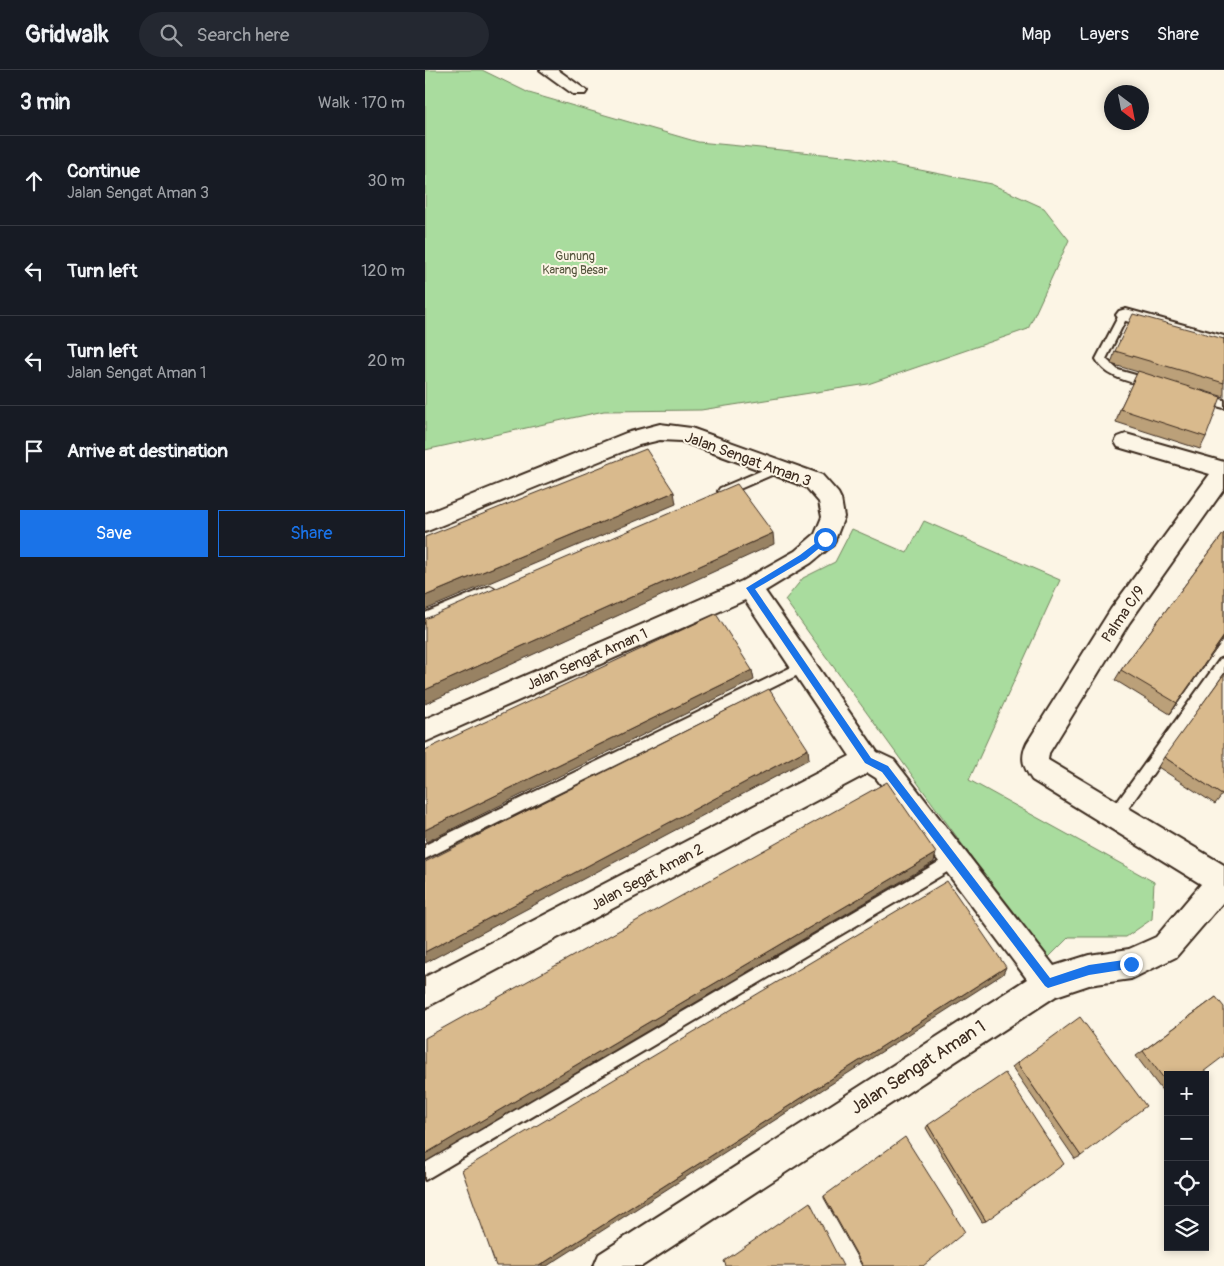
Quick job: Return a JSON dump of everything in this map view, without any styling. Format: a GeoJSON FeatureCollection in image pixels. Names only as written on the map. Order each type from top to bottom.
{"type":"FeatureCollection","features":[{"type":"Feature","properties":{"kind":"street"},"geometry":{"type":"LineString","coordinates":[[548,70],[579,91]]}},
{"type":"Feature","properties":{"kind":"street"},"geometry":{"type":"LineString","coordinates":[[1125,316],[1132,316],[1224,343]]}},
{"type":"Feature","properties":{"kind":"street","name":"Jalan Sengat Aman 3"},"geometry":{"type":"LineString","coordinates":[[425,523],[634,438],[660,432],[683,433],[814,481],[830,499],[833,517],[825,539],[803,557],[750,588]]}},
{"type":"Feature","properties":{"kind":"street"},"geometry":{"type":"LineString","coordinates":[[1126,442],[1224,471]]}},
{"type":"Feature","properties":{"kind":"street","name":"Palma C/9"},"geometry":{"type":"LineString","coordinates":[[1115,816],[1041,770],[1035,762],[1036,751],[1120,616],[1224,471]]}},
{"type":"Feature","properties":{"kind":"street"},"geometry":{"type":"LineString","coordinates":[[750,588],[868,760],[885,769],[1048,983]]}},
{"type":"Feature","properties":{"kind":"street","name":"Jalan Sengat Aman 1"},"geometry":{"type":"LineString","coordinates":[[425,731],[750,588]]}},
{"type":"Feature","properties":{"kind":"street","name":"Jalan Segat Aman 2"},"geometry":{"type":"LineString","coordinates":[[425,993],[868,760]]}},
{"type":"Feature","properties":{"kind":"street"},"geometry":{"type":"LineString","coordinates":[[1115,816],[1224,881]]}},
{"type":"Feature","properties":{"kind":"street","name":"Jalan Sengat Aman 1"},"geometry":{"type":"LineString","coordinates":[[611,1266],[1048,983],[1089,970],[1131,964],[1166,947],[1224,881]]}},
{"type":"Feature","properties":{"kind":"lane"},"geometry":{"type":"LineString","coordinates":[[1125,316],[1122,317],[1101,359],[1104,366],[1111,371],[1160,386]]}},
{"type":"Feature","properties":{"kind":"lane"},"geometry":{"type":"LineString","coordinates":[[1187,394],[1224,404]]}},
{"type":"Feature","properties":{"kind":"lane"},"geometry":{"type":"LineString","coordinates":[[716,495],[777,468]]}},
{"type":"Feature","properties":{"kind":"lane"},"geometry":{"type":"LineString","coordinates":[[425,618],[504,585]]}},
{"type":"Feature","properties":{"kind":"lane"},"geometry":{"type":"LineString","coordinates":[[1115,816],[1224,663]]}},
{"type":"Feature","properties":{"kind":"lane"},"geometry":{"type":"LineString","coordinates":[[425,852],[804,666]]}},
{"type":"Feature","properties":{"kind":"lane"},"geometry":{"type":"LineString","coordinates":[[425,1172],[954,860]]}},
{"type":"Feature","properties":{"kind":"green space","name":"Gunung Karang Besar"},"geometry":{"type":"Polygon","coordinates":[[[425,70],[482,70],[529,93],[698,142],[854,157],[991,184],[1044,208],[1069,240],[1028,329],[868,384],[701,410],[604,411],[425,450],[425,70]]]}},
{"type":"Feature","properties":{"kind":"green space"},"geometry":{"type":"Polygon","coordinates":[[[924,521],[1060,580],[969,780],[1154,882],[1152,919],[1126,937],[1069,937],[1046,960],[785,600],[803,578],[835,562],[852,529],[907,553],[924,521]]]}},
{"type":"Feature","properties":{"kind":"building"},"geometry":{"type":"Polygon","coordinates":[[[1133,314],[1224,339],[1224,383],[1115,351],[1133,314]]]}},
{"type":"Feature","properties":{"kind":"building"},"geometry":{"type":"Polygon","coordinates":[[[1138,371],[1221,397],[1206,437],[1120,409],[1138,371]]]}},
{"type":"Feature","properties":{"kind":"building"},"geometry":{"type":"Polygon","coordinates":[[[646,449],[674,492],[425,596],[425,537],[646,449]]]}},
{"type":"Feature","properties":{"kind":"building"},"geometry":{"type":"Polygon","coordinates":[[[737,484],[773,533],[425,690],[425,619],[737,484]]]}},
{"type":"Feature","properties":{"kind":"building"},"geometry":{"type":"Polygon","coordinates":[[[1224,533],[1224,636],[1177,703],[1121,670],[1224,533]]]}},
{"type":"Feature","properties":{"kind":"building"},"geometry":{"type":"Polygon","coordinates":[[[716,614],[752,670],[425,830],[425,750],[716,614]]]}},
{"type":"Feature","properties":{"kind":"building"},"geometry":{"type":"Polygon","coordinates":[[[1224,674],[1224,792],[1222,795],[1164,757],[1224,674]]]}},
{"type":"Feature","properties":{"kind":"building"},"geometry":{"type":"Polygon","coordinates":[[[769,689],[808,749],[425,952],[425,862],[769,689]]]}},
{"type":"Feature","properties":{"kind":"building"},"geometry":{"type":"Polygon","coordinates":[[[887,782],[936,853],[425,1154],[425,1038],[887,782]]]}},
{"type":"Feature","properties":{"kind":"building"},"geometry":{"type":"Polygon","coordinates":[[[947,881],[1006,967],[539,1266],[496,1266],[462,1170],[947,881]]]}},
{"type":"Feature","properties":{"kind":"building"},"geometry":{"type":"Polygon","coordinates":[[[1216,997],[1224,1007],[1224,1056],[1204,1071],[1164,1071],[1164,1079],[1143,1051],[1216,997]]]}},
{"type":"Feature","properties":{"kind":"building"},"geometry":{"type":"Polygon","coordinates":[[[1080,1017],[1146,1106],[1081,1156],[1017,1063],[1080,1017]]]}},
{"type":"Feature","properties":{"kind":"building"},"geometry":{"type":"Polygon","coordinates":[[[1005,1073],[1064,1164],[986,1221],[928,1125],[1005,1073]]]}},
{"type":"Feature","properties":{"kind":"building"},"geometry":{"type":"Polygon","coordinates":[[[905,1137],[965,1232],[923,1266],[863,1266],[824,1196],[905,1137]]]}},
{"type":"Feature","properties":{"kind":"building"},"geometry":{"type":"Polygon","coordinates":[[[810,1202],[843,1266],[726,1266],[724,1261],[810,1202]]]}},
{"type":"Feature","properties":{"kind":"route"},"geometry":{"type":"LineString","coordinates":[[825,539],[803,557],[750,588],[868,760],[885,769],[1048,983],[1089,970],[1131,964]]}}]}
